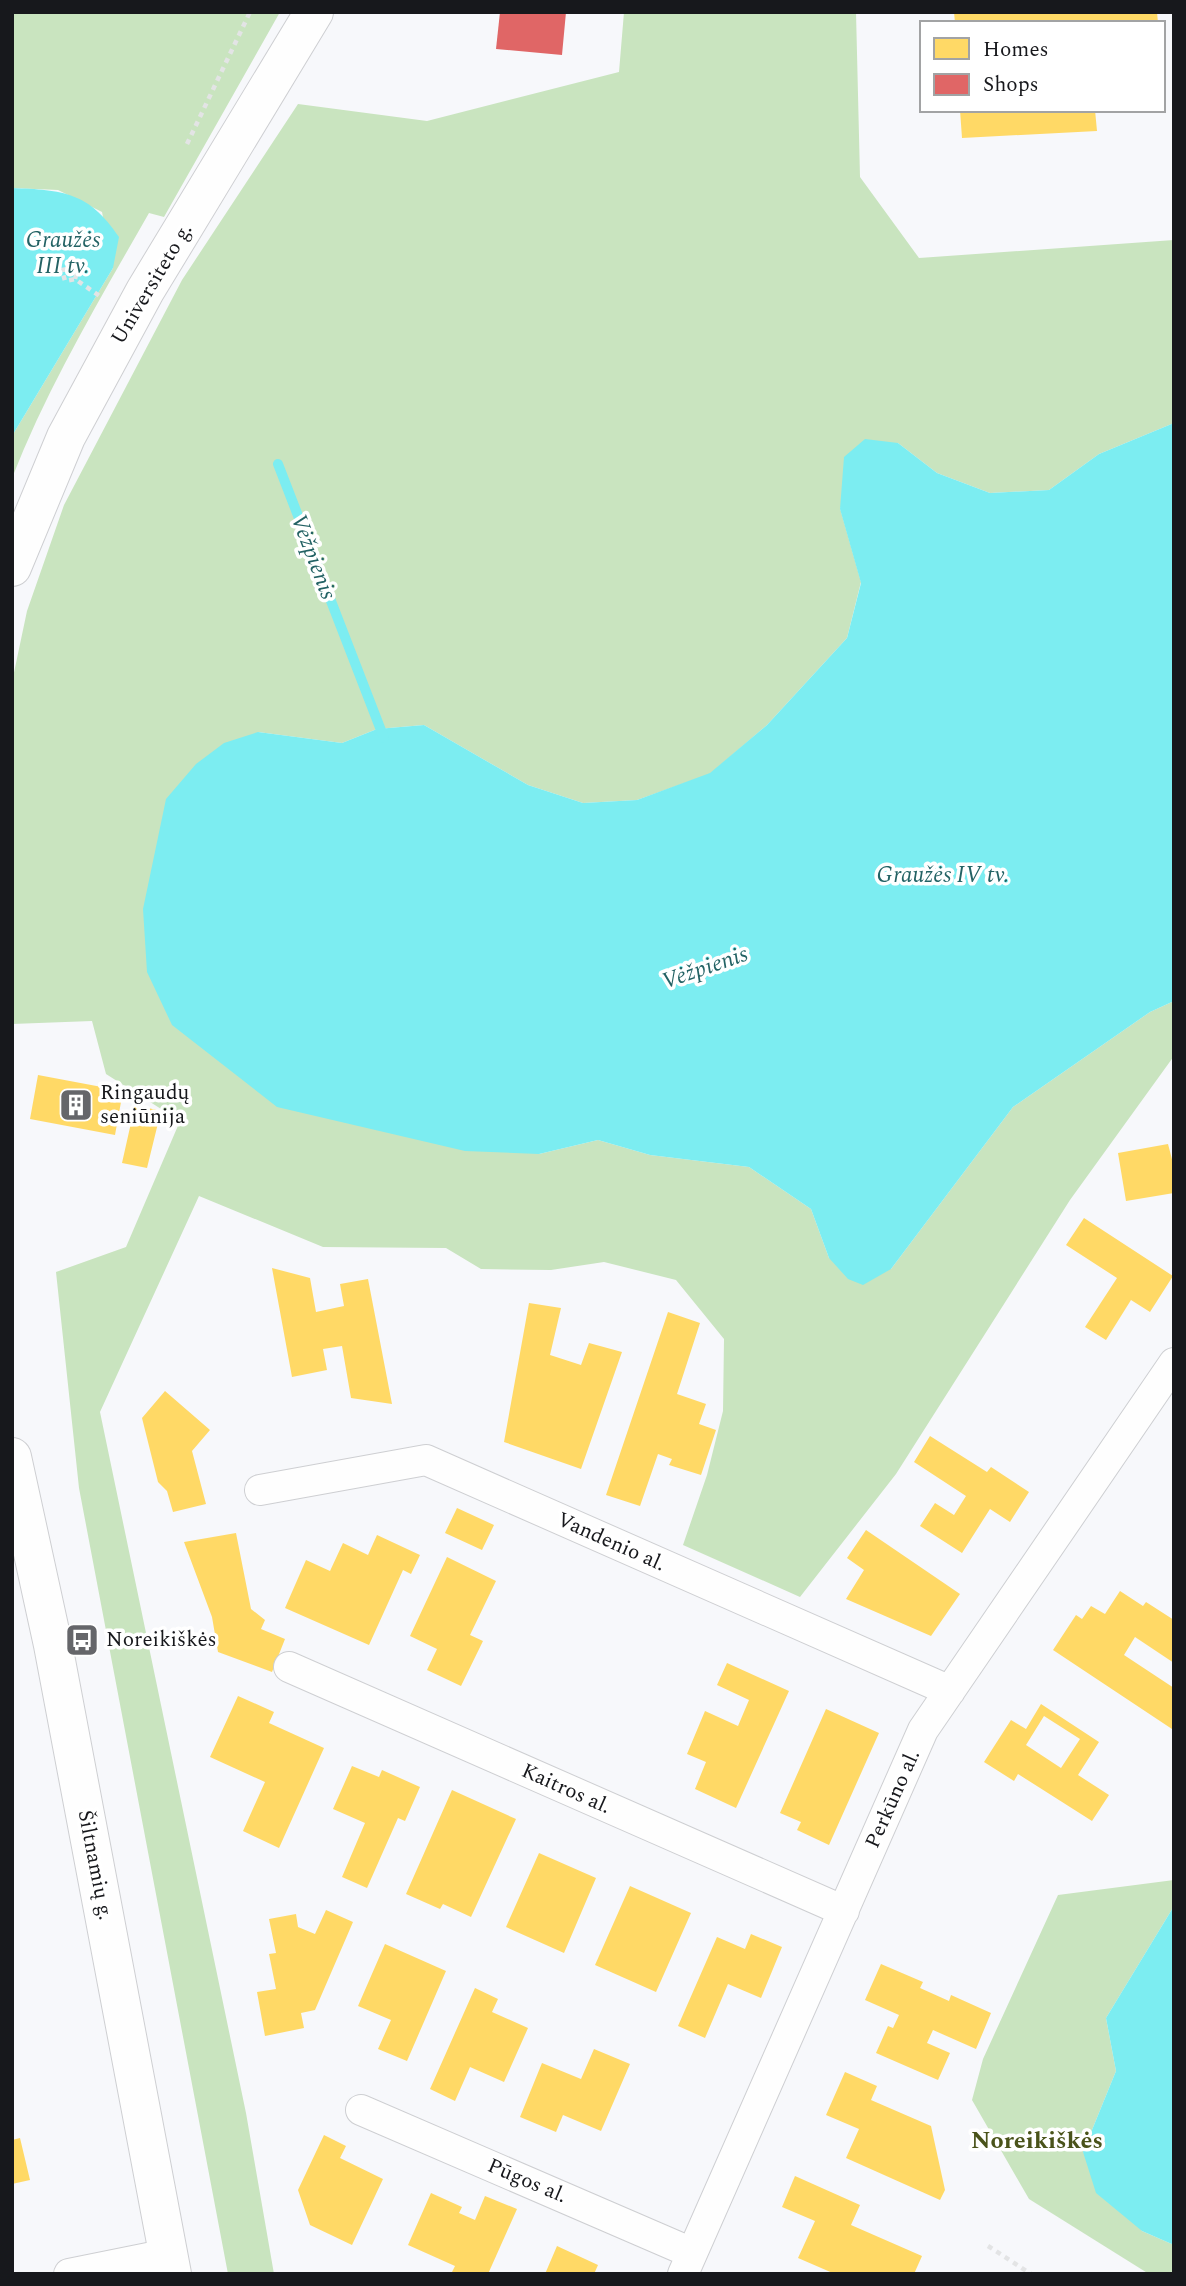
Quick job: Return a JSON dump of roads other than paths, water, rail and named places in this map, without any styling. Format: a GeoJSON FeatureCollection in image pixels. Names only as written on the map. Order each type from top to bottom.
{"type":"FeatureCollection","features":[{"type":"Feature","properties":{"kind":"main road","name":"Universiteto g."},"geometry":{"type":"LineString","coordinates":[[12,567],[66,438],[125,328],[314,12]]}},
{"type":"Feature","properties":{"kind":"main road","name":"Šiltnamių g."},"geometry":{"type":"LineString","coordinates":[[12,1457],[56,1658],[170,2264]]}},
{"type":"Feature","properties":{"kind":"street","name":"Perkūno al."},"geometry":{"type":"LineString","coordinates":[[688,2263],[923,1730],[1174,1363]]}},
{"type":"Feature","properties":{"kind":"street","name":"Vandenio al."},"geometry":{"type":"LineString","coordinates":[[260,1490],[426,1460],[950,1691]]}},
{"type":"Feature","properties":{"kind":"street","name":"Kaitros al."},"geometry":{"type":"LineString","coordinates":[[289,1667],[844,1911]]}},
{"type":"Feature","properties":{"kind":"street","name":"Pūgos al."},"geometry":{"type":"LineString","coordinates":[[361,2110],[688,2263]]}},
{"type":"Feature","properties":{"kind":"street"},"geometry":{"type":"LineString","coordinates":[[69,2274],[170,2264]]}},
{"type":"Feature","properties":{"kind":"water","name":"Graužės III tv."},"geometry":{"type":"Polygon","coordinates":[[[12,188],[46,190],[73,196],[97,211],[119,237],[113,268],[12,436],[12,188]]]}},
{"type":"Feature","properties":{"kind":"water","name":"Graužės IV tv."},"geometry":{"type":"Polygon","coordinates":[[[1174,423],[1174,1001],[1150,1012],[1013,1107],[891,1269],[863,1285],[848,1279],[829,1258],[811,1209],[749,1167],[650,1155],[598,1140],[539,1154],[465,1151],[277,1107],[172,1025],[147,972],[143,909],[166,799],[196,764],[224,743],[258,732],[342,743],[377,729],[424,725],[528,785],[583,803],[637,800],[710,773],[767,725],[847,638],[861,583],[840,509],[844,457],[865,439],[898,443],[937,473],[990,493],[1049,490],[1099,454],[1174,423]]]}},
{"type":"Feature","properties":{"kind":"water"},"geometry":{"type":"Polygon","coordinates":[[[1174,1906],[1174,2245],[1142,2231],[1096,2193],[1083,2152],[1116,2071],[1106,2018],[1174,1906]]]}},
{"type":"Feature","properties":{"kind":"waterway","name":"Vėžpienis"},"geometry":{"type":"LineString","coordinates":[[278,464],[384,738]]}},
{"type":"Feature","properties":{"kind":"place","name":"Ringaudų seniūnija"},"geometry":{"type":"Point","coordinates":[76,1105]}},
{"type":"Feature","properties":{"kind":"place","name":"Noreikiškės"},"geometry":{"type":"Point","coordinates":[82,1640]}},
{"type":"Feature","properties":{"kind":"district","name":"Noreikiškės"},"geometry":{"type":"Point","coordinates":[1037,2141]}}]}
